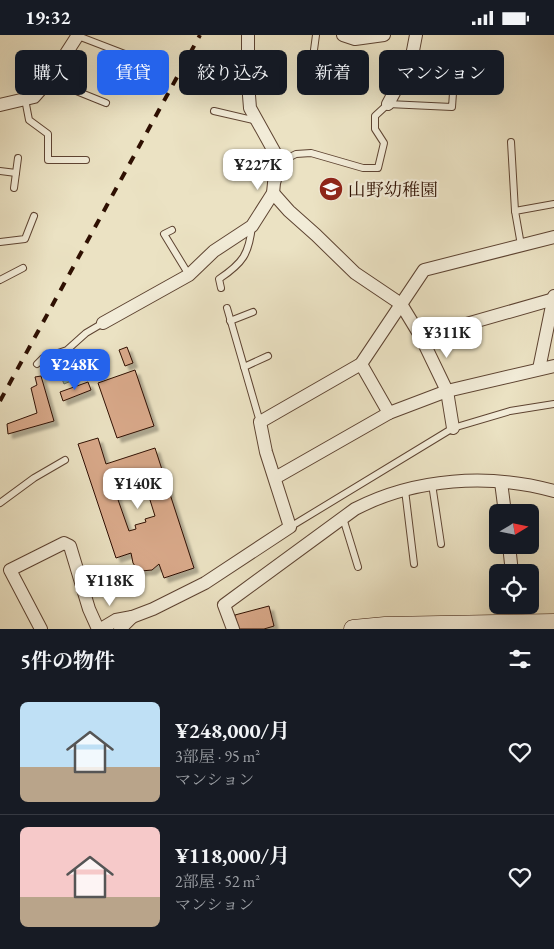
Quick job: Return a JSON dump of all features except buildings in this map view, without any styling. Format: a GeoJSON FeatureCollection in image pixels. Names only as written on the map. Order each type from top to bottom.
{"type":"FeatureCollection","features":[{"type":"Feature","properties":{"kind":"street"},"geometry":{"type":"LineString","coordinates":[[68,50],[78,35]]}},
{"type":"Feature","properties":{"kind":"street"},"geometry":{"type":"LineString","coordinates":[[103,323],[189,275],[214,251],[252,226],[274,193],[274,183],[280,162],[250,108],[248,35]]}},
{"type":"Feature","properties":{"kind":"street"},"geometry":{"type":"LineString","coordinates":[[343,35],[355,39],[384,35]]}},
{"type":"Feature","properties":{"kind":"street"},"geometry":{"type":"LineString","coordinates":[[388,103],[411,61],[411,35]]}},
{"type":"Feature","properties":{"kind":"street"},"geometry":{"type":"LineString","coordinates":[[0,105],[36,95]]}},
{"type":"Feature","properties":{"kind":"street"},"geometry":{"type":"LineString","coordinates":[[274,193],[289,211],[355,273],[401,304],[421,337],[447,391],[453,428]]}},
{"type":"Feature","properties":{"kind":"street"},"geometry":{"type":"LineString","coordinates":[[41,629],[10,570],[64,543],[70,546],[89,609],[99,629],[116,620],[132,617],[153,609],[206,583],[290,527],[266,452],[260,422],[361,364],[424,269],[554,237]]}},
{"type":"Feature","properties":{"kind":"street"},"geometry":{"type":"LineString","coordinates":[[421,337],[554,298],[539,369]]}},
{"type":"Feature","properties":{"kind":"street"},"geometry":{"type":"LineString","coordinates":[[361,364],[389,413]]}},
{"type":"Feature","properties":{"kind":"street"},"geometry":{"type":"LineString","coordinates":[[275,478],[389,413],[447,391],[554,366]]}},
{"type":"Feature","properties":{"kind":"street"},"geometry":{"type":"LineString","coordinates":[[233,629],[224,605],[355,509],[371,501],[405,490],[469,479],[538,486],[554,491]]}},
{"type":"Feature","properties":{"kind":"street"},"geometry":{"type":"LineString","coordinates":[[501,482],[504,504]]}},
{"type":"Feature","properties":{"kind":"street"},"geometry":{"type":"LineString","coordinates":[[120,629],[132,617]]}},
{"type":"Feature","properties":{"kind":"street"},"geometry":{"type":"LineString","coordinates":[[354,629],[531,626],[554,623]]}},
{"type":"Feature","properties":{"kind":"lane"},"geometry":{"type":"LineString","coordinates":[[78,35],[115,50]]}},
{"type":"Feature","properties":{"kind":"lane"},"geometry":{"type":"LineString","coordinates":[[314,50],[316,35]]}},
{"type":"Feature","properties":{"kind":"lane"},"geometry":{"type":"LineString","coordinates":[[86,95],[106,103]]}},
{"type":"Feature","properties":{"kind":"lane"},"geometry":{"type":"LineString","coordinates":[[280,162],[296,154],[311,153],[363,168],[378,168],[384,143],[375,129],[375,116],[388,103],[452,107],[453,95]]}},
{"type":"Feature","properties":{"kind":"lane"},"geometry":{"type":"LineString","coordinates":[[25,99],[29,121],[48,134],[48,160],[86,160]]}},
{"type":"Feature","properties":{"kind":"lane"},"geometry":{"type":"LineString","coordinates":[[214,111],[257,121]]}},
{"type":"Feature","properties":{"kind":"lane"},"geometry":{"type":"LineString","coordinates":[[511,142],[514,211],[521,245]]}},
{"type":"Feature","properties":{"kind":"lane"},"geometry":{"type":"LineString","coordinates":[[14,188],[18,158]]}},
{"type":"Feature","properties":{"kind":"lane"},"geometry":{"type":"LineString","coordinates":[[0,171],[16,173]]}},
{"type":"Feature","properties":{"kind":"lane"},"geometry":{"type":"LineString","coordinates":[[514,211],[554,204]]}},
{"type":"Feature","properties":{"kind":"lane"},"geometry":{"type":"LineString","coordinates":[[0,242],[25,239],[34,216]]}},
{"type":"Feature","properties":{"kind":"lane"},"geometry":{"type":"LineString","coordinates":[[222,288],[219,279],[244,260],[250,245],[252,226]]}},
{"type":"Feature","properties":{"kind":"lane"},"geometry":{"type":"LineString","coordinates":[[172,230],[164,234],[189,275]]}},
{"type":"Feature","properties":{"kind":"lane"},"geometry":{"type":"LineString","coordinates":[[0,280],[23,268]]}},
{"type":"Feature","properties":{"kind":"lane"},"geometry":{"type":"LineString","coordinates":[[227,308],[260,422]]}},
{"type":"Feature","properties":{"kind":"lane"},"geometry":{"type":"LineString","coordinates":[[230,321],[253,312]]}},
{"type":"Feature","properties":{"kind":"lane"},"geometry":{"type":"LineString","coordinates":[[37,364],[43,358],[67,350],[86,333],[103,323]]}},
{"type":"Feature","properties":{"kind":"lane"},"geometry":{"type":"LineString","coordinates":[[244,367],[268,356]]}},
{"type":"Feature","properties":{"kind":"lane"},"geometry":{"type":"LineString","coordinates":[[290,527],[453,428],[510,411],[554,404]]}},
{"type":"Feature","properties":{"kind":"lane"},"geometry":{"type":"LineString","coordinates":[[0,503],[34,478],[64,460]]}},
{"type":"Feature","properties":{"kind":"lane"},"geometry":{"type":"LineString","coordinates":[[432,484],[441,544]]}},
{"type":"Feature","properties":{"kind":"lane"},"geometry":{"type":"LineString","coordinates":[[405,490],[414,564]]}},
{"type":"Feature","properties":{"kind":"lane"},"geometry":{"type":"LineString","coordinates":[[343,518],[358,567]]}},
{"type":"Feature","properties":{"kind":"shaded area"},"geometry":{"type":"Polygon","coordinates":[[[100,350],[107,366],[64,384],[57,367],[100,350]]]}},
{"type":"Feature","properties":{"kind":"railway"},"geometry":{"type":"LineString","coordinates":[[0,401],[200,35]]}},
{"type":"Feature","properties":{"kind":"place","name":"山野幼稚園"},"geometry":{"type":"Point","coordinates":[331,189]}}]}
